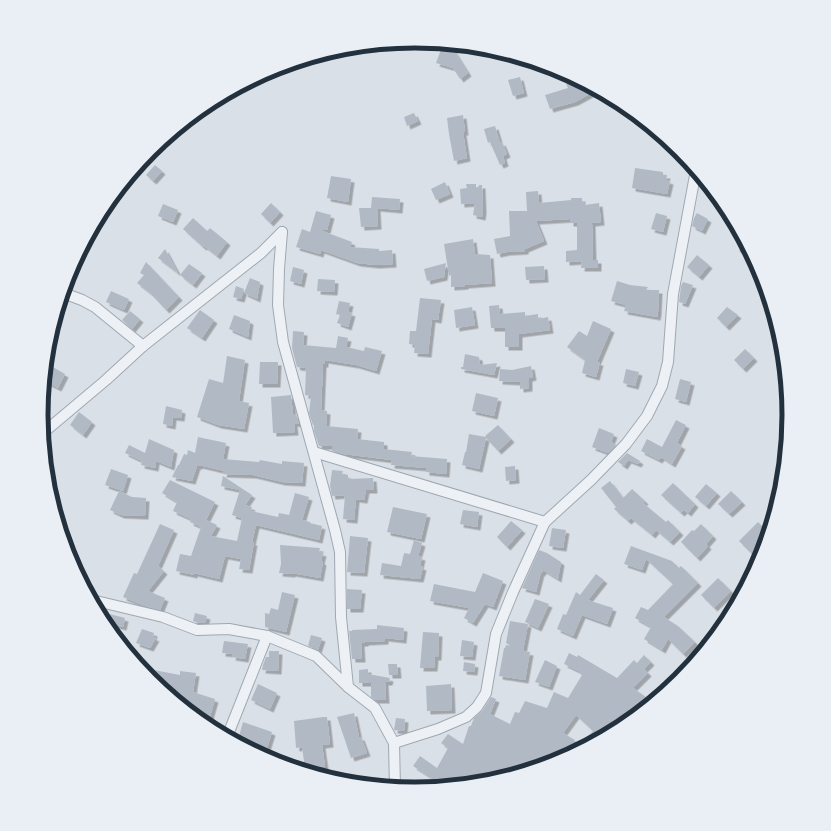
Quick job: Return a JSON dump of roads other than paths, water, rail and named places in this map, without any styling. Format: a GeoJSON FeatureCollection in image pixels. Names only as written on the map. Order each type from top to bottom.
{"type":"FeatureCollection","features":[{"type":"Feature","properties":{"kind":"street"},"geometry":{"type":"LineString","coordinates":[[394,743],[438,729],[466,717],[477,707],[486,693],[496,634],[513,592],[545,522],[591,480],[626,444],[647,416],[662,386],[668,362],[673,294],[695,177]]}},
{"type":"Feature","properties":{"kind":"street"},"geometry":{"type":"LineString","coordinates":[[49,428],[143,346],[261,253],[282,232],[278,305],[283,342],[340,552],[341,618],[348,687]]}},
{"type":"Feature","properties":{"kind":"street"},"geometry":{"type":"LineString","coordinates":[[69,295],[95,307],[143,346]]}},
{"type":"Feature","properties":{"kind":"street"},"geometry":{"type":"LineString","coordinates":[[314,452],[545,522]]}},
{"type":"Feature","properties":{"kind":"street"},"geometry":{"type":"LineString","coordinates":[[99,602],[163,617],[197,630],[230,629],[267,636],[316,656],[348,687],[375,708],[394,743],[395,782]]}},
{"type":"Feature","properties":{"kind":"street"},"geometry":{"type":"LineString","coordinates":[[229,732],[267,636]]}}]}
